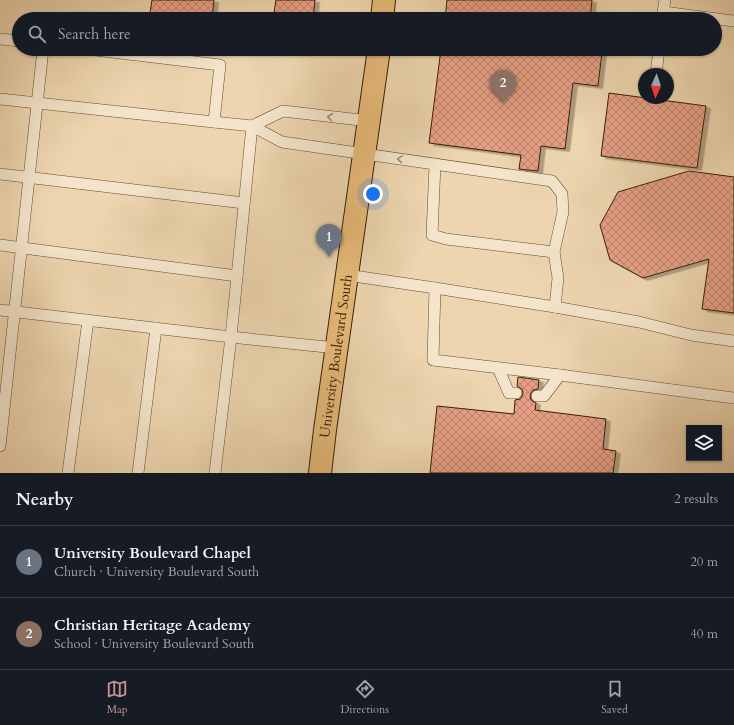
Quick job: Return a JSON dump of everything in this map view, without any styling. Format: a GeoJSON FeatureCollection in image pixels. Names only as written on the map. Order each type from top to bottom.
{"type":"FeatureCollection","features":[{"type":"Feature","properties":{"kind":"main road"},"geometry":{"type":"LineString","coordinates":[[383,12],[384,0]]}},
{"type":"Feature","properties":{"kind":"main road","name":"University Boulevard South"},"geometry":{"type":"LineString","coordinates":[[320,473],[336,348],[378,56]]}},
{"type":"Feature","properties":{"kind":"lane"},"geometry":{"type":"LineString","coordinates":[[663,12],[665,0]]}},
{"type":"Feature","properties":{"kind":"lane"},"geometry":{"type":"LineString","coordinates":[[722,20],[734,21]]}},
{"type":"Feature","properties":{"kind":"lane"},"geometry":{"type":"LineString","coordinates":[[0,39],[12,40]]}},
{"type":"Feature","properties":{"kind":"lane"},"geometry":{"type":"LineString","coordinates":[[0,446],[42,56]]}},
{"type":"Feature","properties":{"kind":"lane"},"geometry":{"type":"LineString","coordinates":[[149,56],[220,64],[214,122]]}},
{"type":"Feature","properties":{"kind":"lane"},"geometry":{"type":"LineString","coordinates":[[657,68],[658,56]]}},
{"type":"Feature","properties":{"kind":"lane"},"geometry":{"type":"LineString","coordinates":[[0,99],[252,126],[282,142],[552,181],[562,194],[562,212],[554,252],[558,278],[555,307]]}},
{"type":"Feature","properties":{"kind":"lane"},"geometry":{"type":"LineString","coordinates":[[252,126],[283,111],[369,121]]}},
{"type":"Feature","properties":{"kind":"lane"},"geometry":{"type":"LineString","coordinates":[[215,473],[231,337],[252,126]]}},
{"type":"Feature","properties":{"kind":"lane"},"geometry":{"type":"LineString","coordinates":[[435,164],[432,236],[554,252]]}},
{"type":"Feature","properties":{"kind":"lane"},"geometry":{"type":"LineString","coordinates":[[0,174],[244,203]]}},
{"type":"Feature","properties":{"kind":"lane"},"geometry":{"type":"LineString","coordinates":[[0,245],[237,276]]}},
{"type":"Feature","properties":{"kind":"lane"},"geometry":{"type":"LineString","coordinates":[[347,275],[555,307],[639,322],[691,335],[734,341]]}},
{"type":"Feature","properties":{"kind":"lane"},"geometry":{"type":"LineString","coordinates":[[434,288],[433,360],[734,398]]}},
{"type":"Feature","properties":{"kind":"lane"},"geometry":{"type":"LineString","coordinates":[[0,310],[336,348]]}},
{"type":"Feature","properties":{"kind":"lane"},"geometry":{"type":"LineString","coordinates":[[68,473],[88,320]]}},
{"type":"Feature","properties":{"kind":"lane"},"geometry":{"type":"LineString","coordinates":[[138,473],[156,328]]}},
{"type":"Feature","properties":{"kind":"lane"},"geometry":{"type":"LineString","coordinates":[[498,368],[509,393],[516,393]]}},
{"type":"Feature","properties":{"kind":"lane"},"geometry":{"type":"LineString","coordinates":[[537,396],[544,396],[560,375]]}},
{"type":"Feature","properties":{"kind":"building"},"geometry":{"type":"Polygon","coordinates":[[[152,0],[214,0],[213,12],[150,12],[152,0]]]}},
{"type":"Feature","properties":{"kind":"building"},"geometry":{"type":"Polygon","coordinates":[[[276,0],[315,0],[314,12],[274,12],[276,0]]]}},
{"type":"Feature","properties":{"kind":"building"},"geometry":{"type":"Polygon","coordinates":[[[447,0],[592,0],[591,12],[446,12],[447,0]]]}},
{"type":"Feature","properties":{"kind":"building"},"geometry":{"type":"Polygon","coordinates":[[[440,56],[602,56],[598,86],[573,83],[565,149],[541,146],[538,171],[519,169],[521,155],[429,143],[440,56]]]}},
{"type":"Feature","properties":{"kind":"building"},"geometry":{"type":"Polygon","coordinates":[[[609,93],[638,97],[638,104],[674,104],[674,102],[706,106],[697,168],[601,156],[609,93]]]}},
{"type":"Feature","properties":{"kind":"building"},"geometry":{"type":"Polygon","coordinates":[[[689,171],[734,177],[734,313],[702,309],[709,259],[643,278],[610,260],[600,225],[618,192],[689,171]]]}},
{"type":"Feature","properties":{"kind":"building"},"geometry":{"type":"Polygon","coordinates":[[[518,377],[539,380],[538,389],[533,390],[530,396],[531,400],[536,403],[535,410],[606,419],[603,449],[616,451],[613,473],[430,473],[437,406],[514,414],[515,400],[520,399],[523,393],[522,389],[517,386],[518,377]]]}},
{"type":"Feature","properties":{"kind":"place","name":"Christian Heritage Academy"},"geometry":{"type":"Point","coordinates":[503,103]}},
{"type":"Feature","properties":{"kind":"place","name":"University Boulevard Chapel"},"geometry":{"type":"Point","coordinates":[329,257]}}]}
